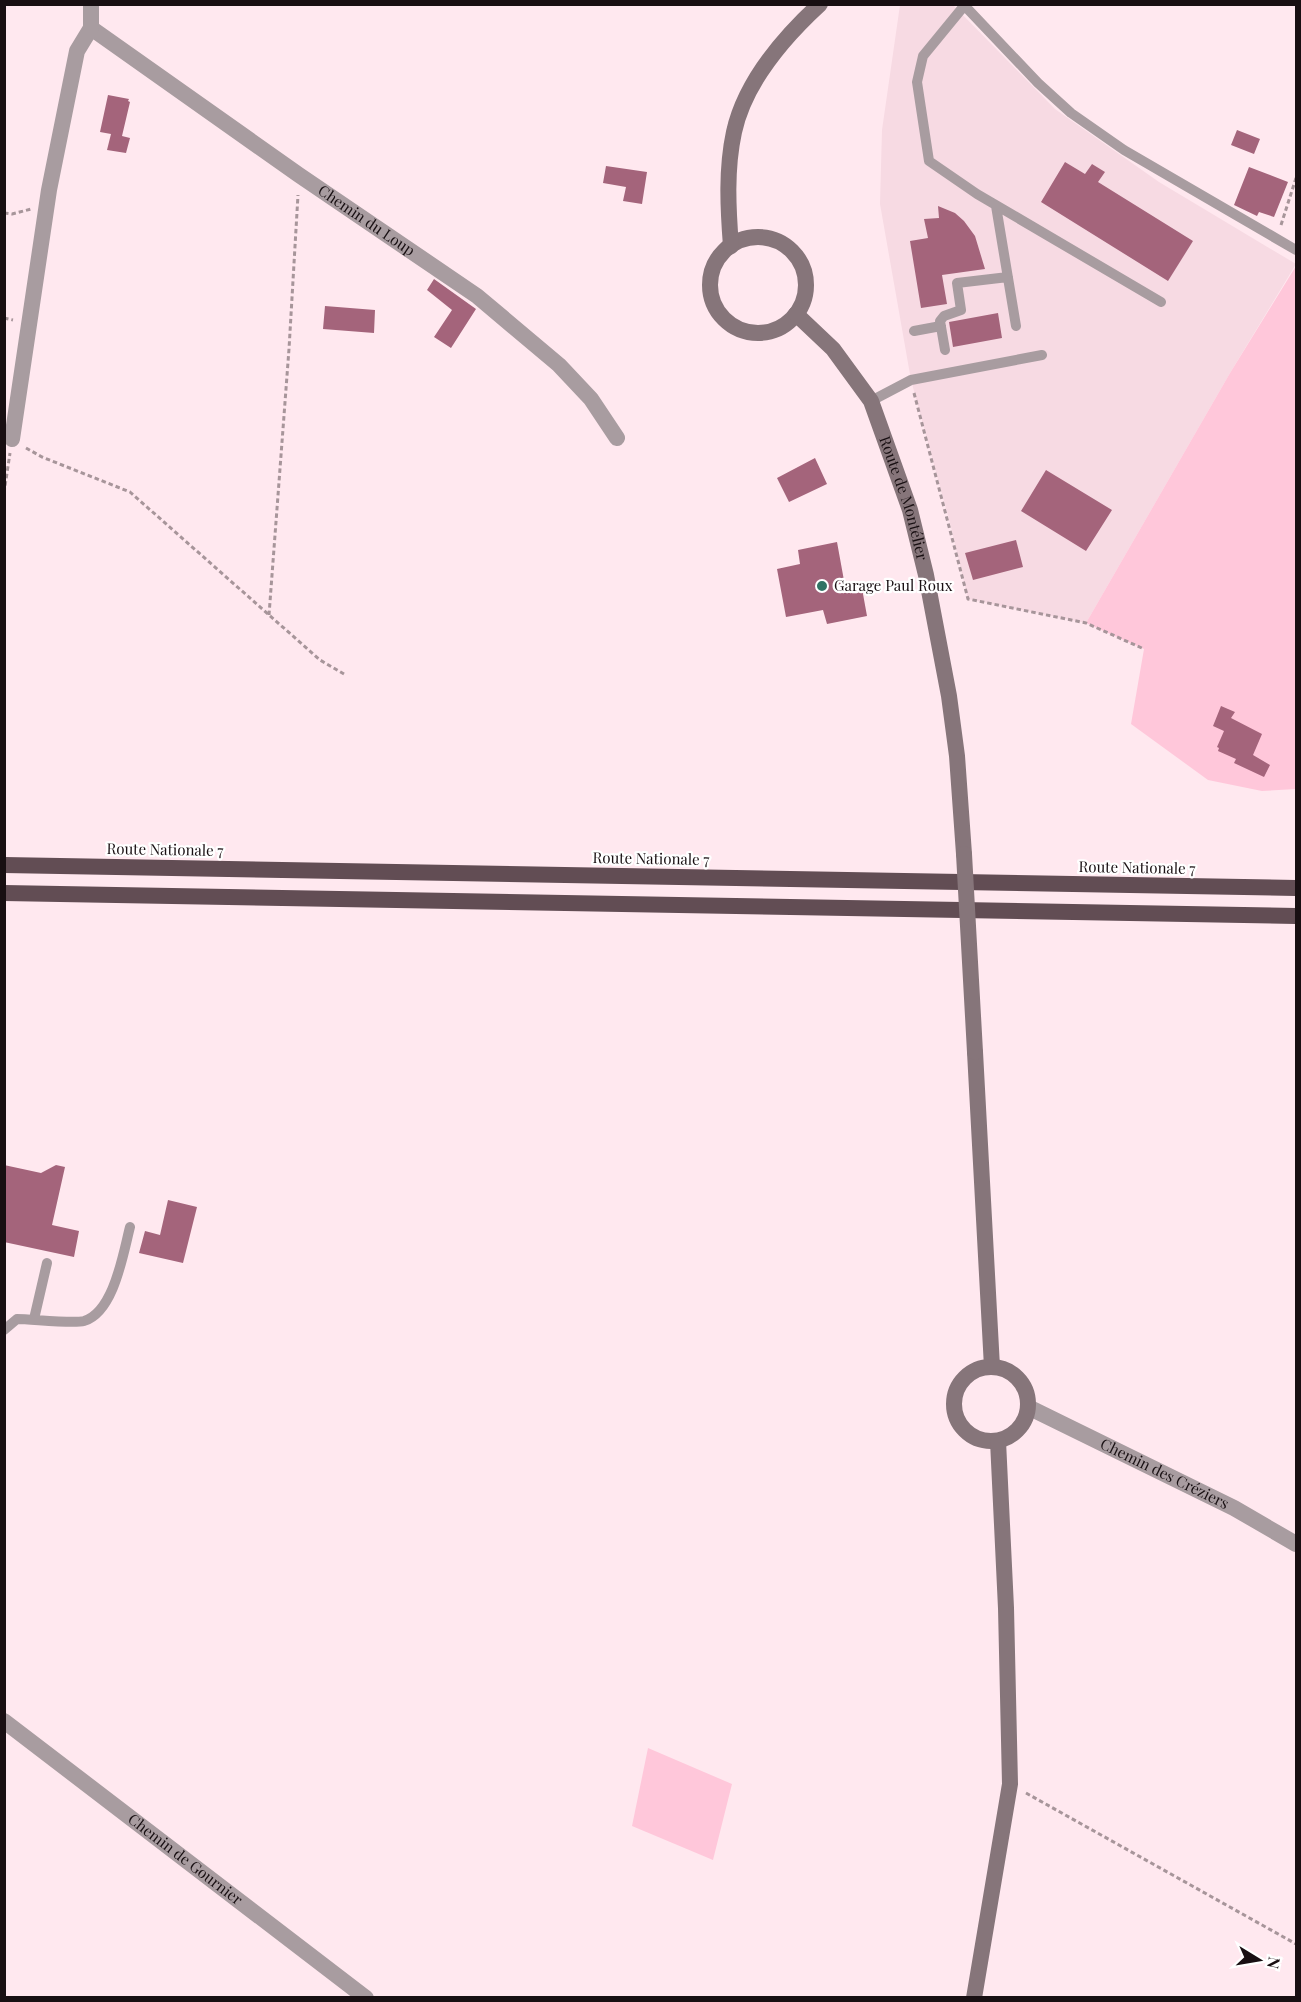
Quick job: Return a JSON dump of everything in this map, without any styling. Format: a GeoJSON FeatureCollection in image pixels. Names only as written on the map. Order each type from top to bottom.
{"type":"FeatureCollection","features":[{"type":"Feature","properties":{"kind":"highway","name":"Route Nationale 7"},"geometry":{"type":"LineString","coordinates":[[4,865],[1296,888]]}},
{"type":"Feature","properties":{"kind":"highway"},"geometry":{"type":"LineString","coordinates":[[4,893],[1296,916]]}},
{"type":"Feature","properties":{"kind":"main road"},"geometry":{"type":"LineString","coordinates":[[730,246],[729,164],[735,130],[748,93],[787,36],[820,4]]}},
{"type":"Feature","properties":{"kind":"main road"},"geometry":{"type":"LineString","coordinates":[[753,237],[769,238],[783,244],[795,255],[803,268],[805,284],[803,299],[796,314],[784,324],[770,331],[754,333],[739,329],[726,321],[716,308],[710,293],[710,278],[715,262],[730,246],[753,237]]}},
{"type":"Feature","properties":{"kind":"main road","name":"Route de Montélier"},"geometry":{"type":"LineString","coordinates":[[796,314],[833,349],[871,401],[910,510],[937,627],[957,756],[992,1367]]}},
{"type":"Feature","properties":{"kind":"main road"},"geometry":{"type":"LineString","coordinates":[[980,1368],[1004,1369],[1018,1380],[1027,1395],[1028,1407],[1019,1429],[1009,1437],[998,1441],[985,1441],[973,1437],[964,1429],[957,1418],[954,1406],[955,1394],[965,1378],[980,1368]]}},
{"type":"Feature","properties":{"kind":"main road"},"geometry":{"type":"LineString","coordinates":[[974,1998],[1010,1784],[1006,1608],[998,1441]]}},
{"type":"Feature","properties":{"kind":"street"},"geometry":{"type":"LineString","coordinates":[[12,439],[47,205],[77,51],[91,28],[91,4]]}},
{"type":"Feature","properties":{"kind":"street","name":"Chemin du Loup"},"geometry":{"type":"LineString","coordinates":[[91,28],[299,175],[477,296],[559,365],[591,399],[617,438]]}},
{"type":"Feature","properties":{"kind":"street","name":"Chemin des Créziers"},"geometry":{"type":"LineString","coordinates":[[1028,1407],[1234,1508],[1296,1544]]}},
{"type":"Feature","properties":{"kind":"street","name":"Chemin de Gournier"},"geometry":{"type":"LineString","coordinates":[[4,1721],[366,1998]]}},
{"type":"Feature","properties":{"kind":"lane"},"geometry":{"type":"LineString","coordinates":[[1161,302],[996,206],[929,160],[917,82],[923,56],[963,5],[1038,83],[1071,113],[1124,150],[1296,250]]}},
{"type":"Feature","properties":{"kind":"lane"},"geometry":{"type":"LineString","coordinates":[[996,206],[1016,326]]}},
{"type":"Feature","properties":{"kind":"lane"},"geometry":{"type":"LineString","coordinates":[[945,350],[940,321],[944,316],[961,310],[957,283],[1008,277]]}},
{"type":"Feature","properties":{"kind":"lane"},"geometry":{"type":"LineString","coordinates":[[914,331],[941,326]]}},
{"type":"Feature","properties":{"kind":"lane"},"geometry":{"type":"LineString","coordinates":[[871,401],[911,380],[1042,355]]}},
{"type":"Feature","properties":{"kind":"lane"},"geometry":{"type":"LineString","coordinates":[[4,1330],[17,1318],[83,1321],[102,1310],[116,1279],[130,1227]]}},
{"type":"Feature","properties":{"kind":"lane"},"geometry":{"type":"LineString","coordinates":[[34,1319],[47,1263]]}},
{"type":"Feature","properties":{"kind":"path"},"geometry":{"type":"LineString","coordinates":[[269,615],[289,350],[299,175]]}},
{"type":"Feature","properties":{"kind":"path"},"geometry":{"type":"LineString","coordinates":[[1277,238],[1296,178]]}},
{"type":"Feature","properties":{"kind":"path"},"geometry":{"type":"LineString","coordinates":[[4,213],[12,214],[47,205]]}},
{"type":"Feature","properties":{"kind":"path"},"geometry":{"type":"LineString","coordinates":[[911,380],[968,599],[1086,622],[1144,649]]}},
{"type":"Feature","properties":{"kind":"path"},"geometry":{"type":"LineString","coordinates":[[4,493],[12,439],[42,457],[129,492],[320,660],[344,674]]}},
{"type":"Feature","properties":{"kind":"path"},"geometry":{"type":"LineString","coordinates":[[1010,1784],[1296,1944]]}},
{"type":"Feature","properties":{"kind":"shaded area"},"geometry":{"type":"Polygon","coordinates":[[[900,5],[953,5],[1055,109],[1159,182],[1296,264],[1230,373],[1086,623],[968,599],[911,380],[880,204],[882,130],[900,5]]]}},
{"type":"Feature","properties":{"kind":"shaded area"},"geometry":{"type":"Polygon","coordinates":[[[1296,266],[1296,789],[1262,791],[1208,780],[1131,724],[1144,649],[1086,623],[1230,373],[1296,266]]]}},
{"type":"Feature","properties":{"kind":"shaded area"},"geometry":{"type":"Polygon","coordinates":[[[648,1748],[732,1784],[713,1860],[632,1826],[648,1748]]]}},
{"type":"Feature","properties":{"kind":"building"},"geometry":{"type":"Polygon","coordinates":[[[108,95],[129,99],[130,102],[122,136],[130,138],[126,153],[107,150],[111,134],[100,132],[108,95]]]}},
{"type":"Feature","properties":{"kind":"building"},"geometry":{"type":"Polygon","coordinates":[[[1237,130],[1260,139],[1254,154],[1231,145],[1237,130]]]}},
{"type":"Feature","properties":{"kind":"building"},"geometry":{"type":"Polygon","coordinates":[[[1065,162],[1085,174],[1092,164],[1105,172],[1098,182],[1193,241],[1168,281],[1041,202],[1065,162]]]}},
{"type":"Feature","properties":{"kind":"building"},"geometry":{"type":"Polygon","coordinates":[[[606,166],[647,172],[642,204],[623,201],[626,187],[603,183],[606,166]]]}},
{"type":"Feature","properties":{"kind":"building"},"geometry":{"type":"Polygon","coordinates":[[[1249,167],[1288,182],[1274,217],[1259,212],[1257,216],[1234,205],[1249,167]]]}},
{"type":"Feature","properties":{"kind":"building"},"geometry":{"type":"Polygon","coordinates":[[[938,206],[955,213],[964,221],[975,236],[985,269],[942,275],[947,304],[921,308],[910,241],[928,238],[924,219],[939,218],[938,206]]]}},
{"type":"Feature","properties":{"kind":"building"},"geometry":{"type":"Polygon","coordinates":[[[434,279],[476,309],[451,348],[434,337],[452,310],[427,290],[434,279]]]}},
{"type":"Feature","properties":{"kind":"building"},"geometry":{"type":"Polygon","coordinates":[[[325,306],[375,310],[374,333],[323,329],[325,306]]]}},
{"type":"Feature","properties":{"kind":"building"},"geometry":{"type":"Polygon","coordinates":[[[998,313],[1002,338],[953,347],[949,322],[998,313]]]}},
{"type":"Feature","properties":{"kind":"building"},"geometry":{"type":"Polygon","coordinates":[[[815,458],[827,484],[789,502],[777,478],[815,458]]]}},
{"type":"Feature","properties":{"kind":"building"},"geometry":{"type":"Polygon","coordinates":[[[1046,470],[1112,510],[1086,551],[1021,511],[1046,470]]]}},
{"type":"Feature","properties":{"kind":"building"},"geometry":{"type":"Polygon","coordinates":[[[1016,540],[1023,567],[973,580],[965,553],[1016,540]]]}},
{"type":"Feature","properties":{"kind":"building"},"geometry":{"type":"Polygon","coordinates":[[[837,542],[845,586],[861,583],[867,616],[827,624],[823,610],[786,617],[777,569],[800,564],[798,550],[837,542]]]}},
{"type":"Feature","properties":{"kind":"building"},"geometry":{"type":"Polygon","coordinates":[[[1221,706],[1235,712],[1231,718],[1262,734],[1253,755],[1270,765],[1264,777],[1234,763],[1236,759],[1218,751],[1217,747],[1224,731],[1213,726],[1221,706]]]}},
{"type":"Feature","properties":{"kind":"building"},"geometry":{"type":"Polygon","coordinates":[[[4,1165],[41,1173],[56,1165],[65,1167],[52,1225],[79,1231],[74,1257],[4,1242],[4,1165]]]}},
{"type":"Feature","properties":{"kind":"building"},"geometry":{"type":"Polygon","coordinates":[[[168,1200],[197,1207],[183,1263],[139,1253],[145,1231],[160,1235],[168,1200]]]}},
{"type":"Feature","properties":{"kind":"place","name":"Garage Paul Roux"},"geometry":{"type":"Point","coordinates":[822,586]}}]}
